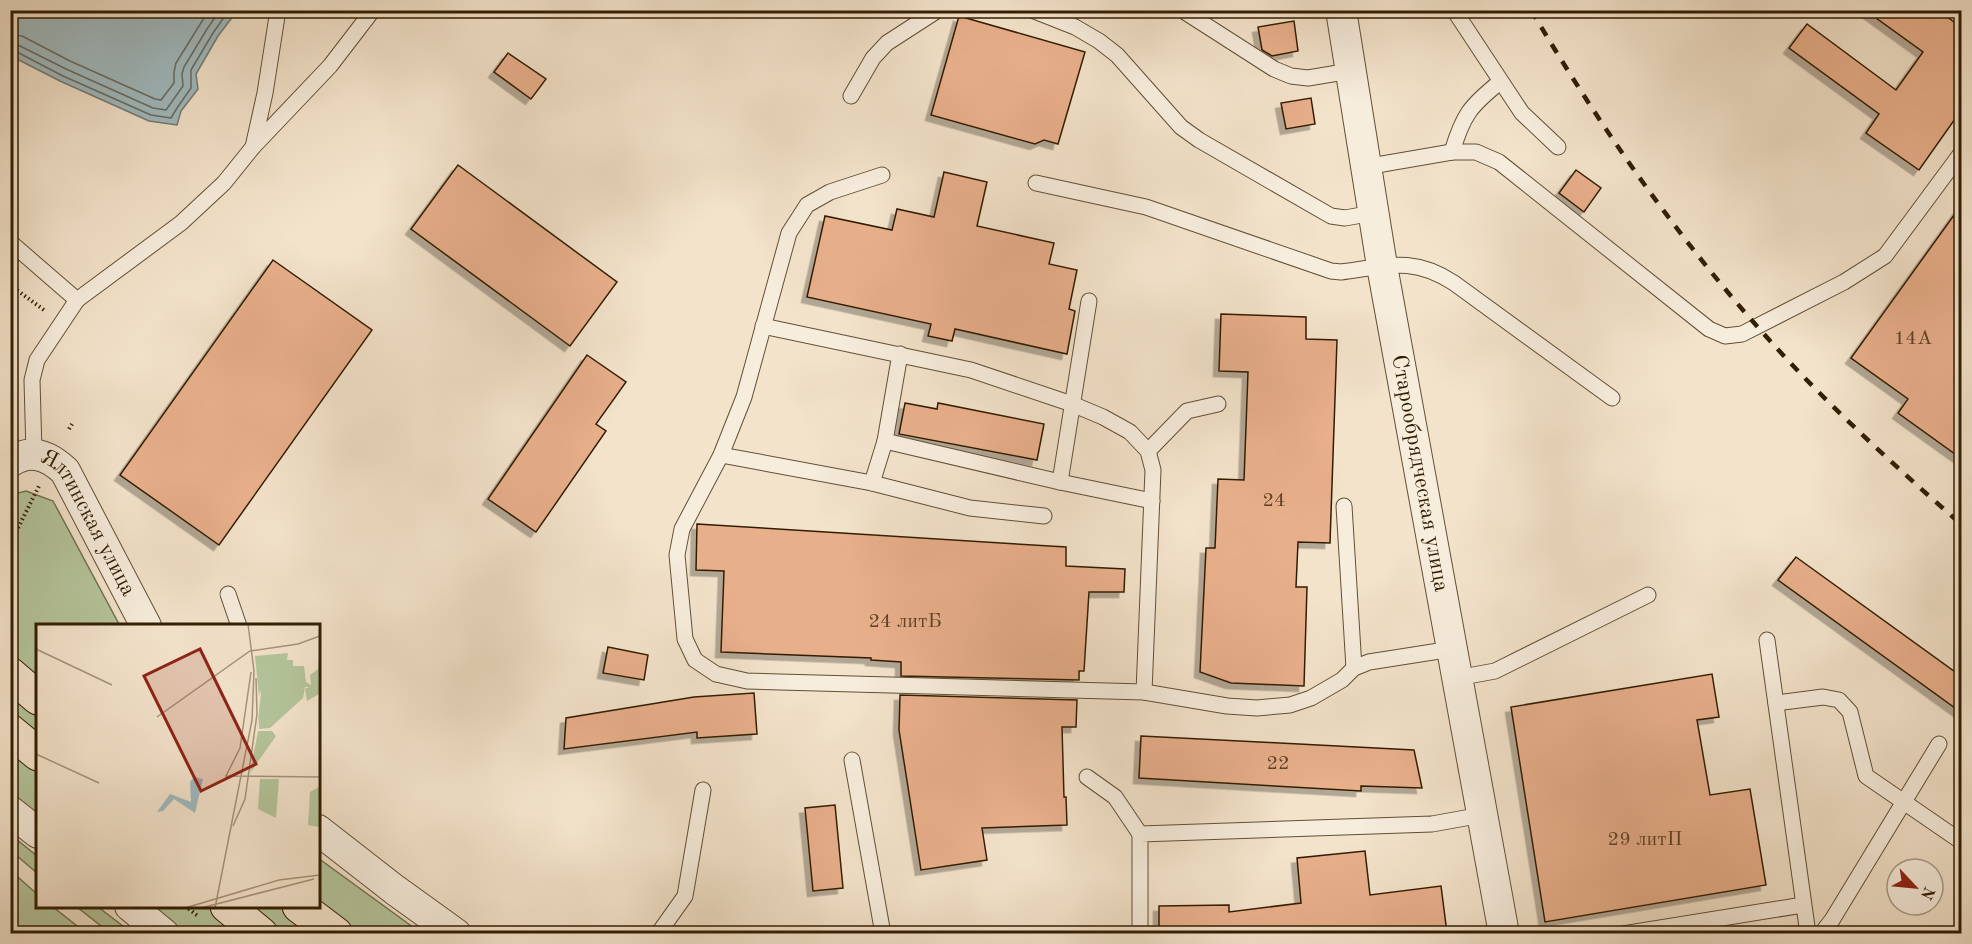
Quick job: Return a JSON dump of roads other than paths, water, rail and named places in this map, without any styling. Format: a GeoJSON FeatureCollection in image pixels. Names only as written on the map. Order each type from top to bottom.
{"type":"FeatureCollection","features":[{"type":"Feature","properties":{"kind":"main road"},"geometry":{"type":"LineString","coordinates":[[10,674],[36,696]]}},
{"type":"Feature","properties":{"kind":"main road"},"geometry":{"type":"LineString","coordinates":[[10,731],[36,752]]}},
{"type":"Feature","properties":{"kind":"main road"},"geometry":{"type":"LineString","coordinates":[[230,908],[261,933]]}},
{"type":"Feature","properties":{"kind":"main road"},"geometry":{"type":"LineString","coordinates":[[302,908],[336,933]]}},
{"type":"Feature","properties":{"kind":"street","name":"Старообрядческая улица"},"geometry":{"type":"LineString","coordinates":[[1341,10],[1382,266],[1504,933]]}},
{"type":"Feature","properties":{"kind":"street","name":"Ялтинская улица"},"geometry":{"type":"LineString","coordinates":[[22,458],[52,459],[65,471],[145,624]]}},
{"type":"Feature","properties":{"kind":"street"},"geometry":{"type":"LineString","coordinates":[[10,811],[36,830]]}},
{"type":"Feature","properties":{"kind":"street"},"geometry":{"type":"LineString","coordinates":[[320,832],[395,891],[456,933]]}},
{"type":"Feature","properties":{"kind":"street"},"geometry":{"type":"LineString","coordinates":[[133,908],[164,933]]}},
{"type":"Feature","properties":{"kind":"lane"},"geometry":{"type":"LineString","coordinates":[[253,147],[265,93],[278,10]]}},
{"type":"Feature","properties":{"kind":"lane"},"geometry":{"type":"LineString","coordinates":[[22,458],[32,380],[37,360],[77,300],[181,223],[224,183],[253,147],[330,66],[373,10]]}},
{"type":"Feature","properties":{"kind":"lane"},"geometry":{"type":"LineString","coordinates":[[851,96],[873,58],[886,43],[938,10]]}},
{"type":"Feature","properties":{"kind":"lane"},"geometry":{"type":"LineString","coordinates":[[1032,10],[1075,27],[1117,55],[1181,128],[1199,140],[1331,216],[1345,218],[1373,213]]}},
{"type":"Feature","properties":{"kind":"lane"},"geometry":{"type":"LineString","coordinates":[[1182,10],[1274,69],[1291,76],[1308,78],[1350,71]]}},
{"type":"Feature","properties":{"kind":"lane"},"geometry":{"type":"LineString","coordinates":[[1454,10],[1522,113],[1558,147]]}},
{"type":"Feature","properties":{"kind":"lane"},"geometry":{"type":"LineString","coordinates":[[1452,152],[1461,123],[1478,99],[1500,82]]}},
{"type":"Feature","properties":{"kind":"lane"},"geometry":{"type":"LineString","coordinates":[[1365,167],[1452,152],[1476,152],[1499,162],[1709,329],[1725,336],[1742,334],[1844,282],[1885,256],[1962,152]]}},
{"type":"Feature","properties":{"kind":"lane"},"geometry":{"type":"LineString","coordinates":[[882,176],[830,192],[807,205],[789,233],[744,397],[722,455],[682,529],[677,555],[685,639],[694,660],[716,674],[747,681],[1144,693],[1247,707],[1290,705],[1311,698],[1342,680],[1354,668],[1369,662],[1452,649]]}},
{"type":"Feature","properties":{"kind":"lane"},"geometry":{"type":"LineString","coordinates":[[1035,183],[1146,207],[1331,272],[1407,264],[1425,267],[1440,274],[1612,398]]}},
{"type":"Feature","properties":{"kind":"lane"},"geometry":{"type":"LineString","coordinates":[[10,242],[77,300]]}},
{"type":"Feature","properties":{"kind":"lane"},"geometry":{"type":"LineString","coordinates":[[1060,482],[1089,301]]}},
{"type":"Feature","properties":{"kind":"lane"},"geometry":{"type":"LineString","coordinates":[[763,326],[971,370],[1072,404],[1130,432],[1148,451],[1153,470],[1144,693]]}},
{"type":"Feature","properties":{"kind":"lane"},"geometry":{"type":"LineString","coordinates":[[872,483],[885,441],[900,354]]}},
{"type":"Feature","properties":{"kind":"lane"},"geometry":{"type":"LineString","coordinates":[[1148,451],[1187,411],[1218,404]]}},
{"type":"Feature","properties":{"kind":"lane"},"geometry":{"type":"LineString","coordinates":[[885,441],[1152,501]]}},
{"type":"Feature","properties":{"kind":"lane"},"geometry":{"type":"LineString","coordinates":[[722,455],[872,483],[970,508],[1044,516]]}},
{"type":"Feature","properties":{"kind":"lane"},"geometry":{"type":"LineString","coordinates":[[1344,506],[1354,668]]}},
{"type":"Feature","properties":{"kind":"lane"},"geometry":{"type":"LineString","coordinates":[[228,594],[237,624]]}},
{"type":"Feature","properties":{"kind":"lane"},"geometry":{"type":"LineString","coordinates":[[1457,678],[1495,671],[1648,596]]}},
{"type":"Feature","properties":{"kind":"lane"},"geometry":{"type":"LineString","coordinates":[[1767,640],[1808,933]]}},
{"type":"Feature","properties":{"kind":"lane"},"geometry":{"type":"LineString","coordinates":[[1776,703],[1823,697],[1839,700],[1850,712],[1866,776],[1962,842]]}},
{"type":"Feature","properties":{"kind":"lane"},"geometry":{"type":"LineString","coordinates":[[1821,933],[1832,920],[1939,744]]}},
{"type":"Feature","properties":{"kind":"lane"},"geometry":{"type":"LineString","coordinates":[[852,760],[883,933]]}},
{"type":"Feature","properties":{"kind":"lane"},"geometry":{"type":"LineString","coordinates":[[1087,777],[1115,797],[1140,834],[1140,933]]}},
{"type":"Feature","properties":{"kind":"lane"},"geometry":{"type":"LineString","coordinates":[[658,933],[685,896],[703,790]]}},
{"type":"Feature","properties":{"kind":"lane"},"geometry":{"type":"LineString","coordinates":[[1140,834],[1432,824],[1482,815]]}},
{"type":"Feature","properties":{"kind":"lane"},"geometry":{"type":"LineString","coordinates":[[1623,933],[1803,905]]}},
{"type":"Feature","properties":{"kind":"water"},"geometry":{"type":"Polygon","coordinates":[[[10,11],[237,11],[218,36],[196,74],[198,89],[181,111],[177,125],[149,121],[11,56],[10,11]]]}},
{"type":"Feature","properties":{"kind":"railway"},"geometry":{"type":"LineString","coordinates":[[1531,10],[1622,153],[1724,288],[1819,392],[1962,525]]}}]}
